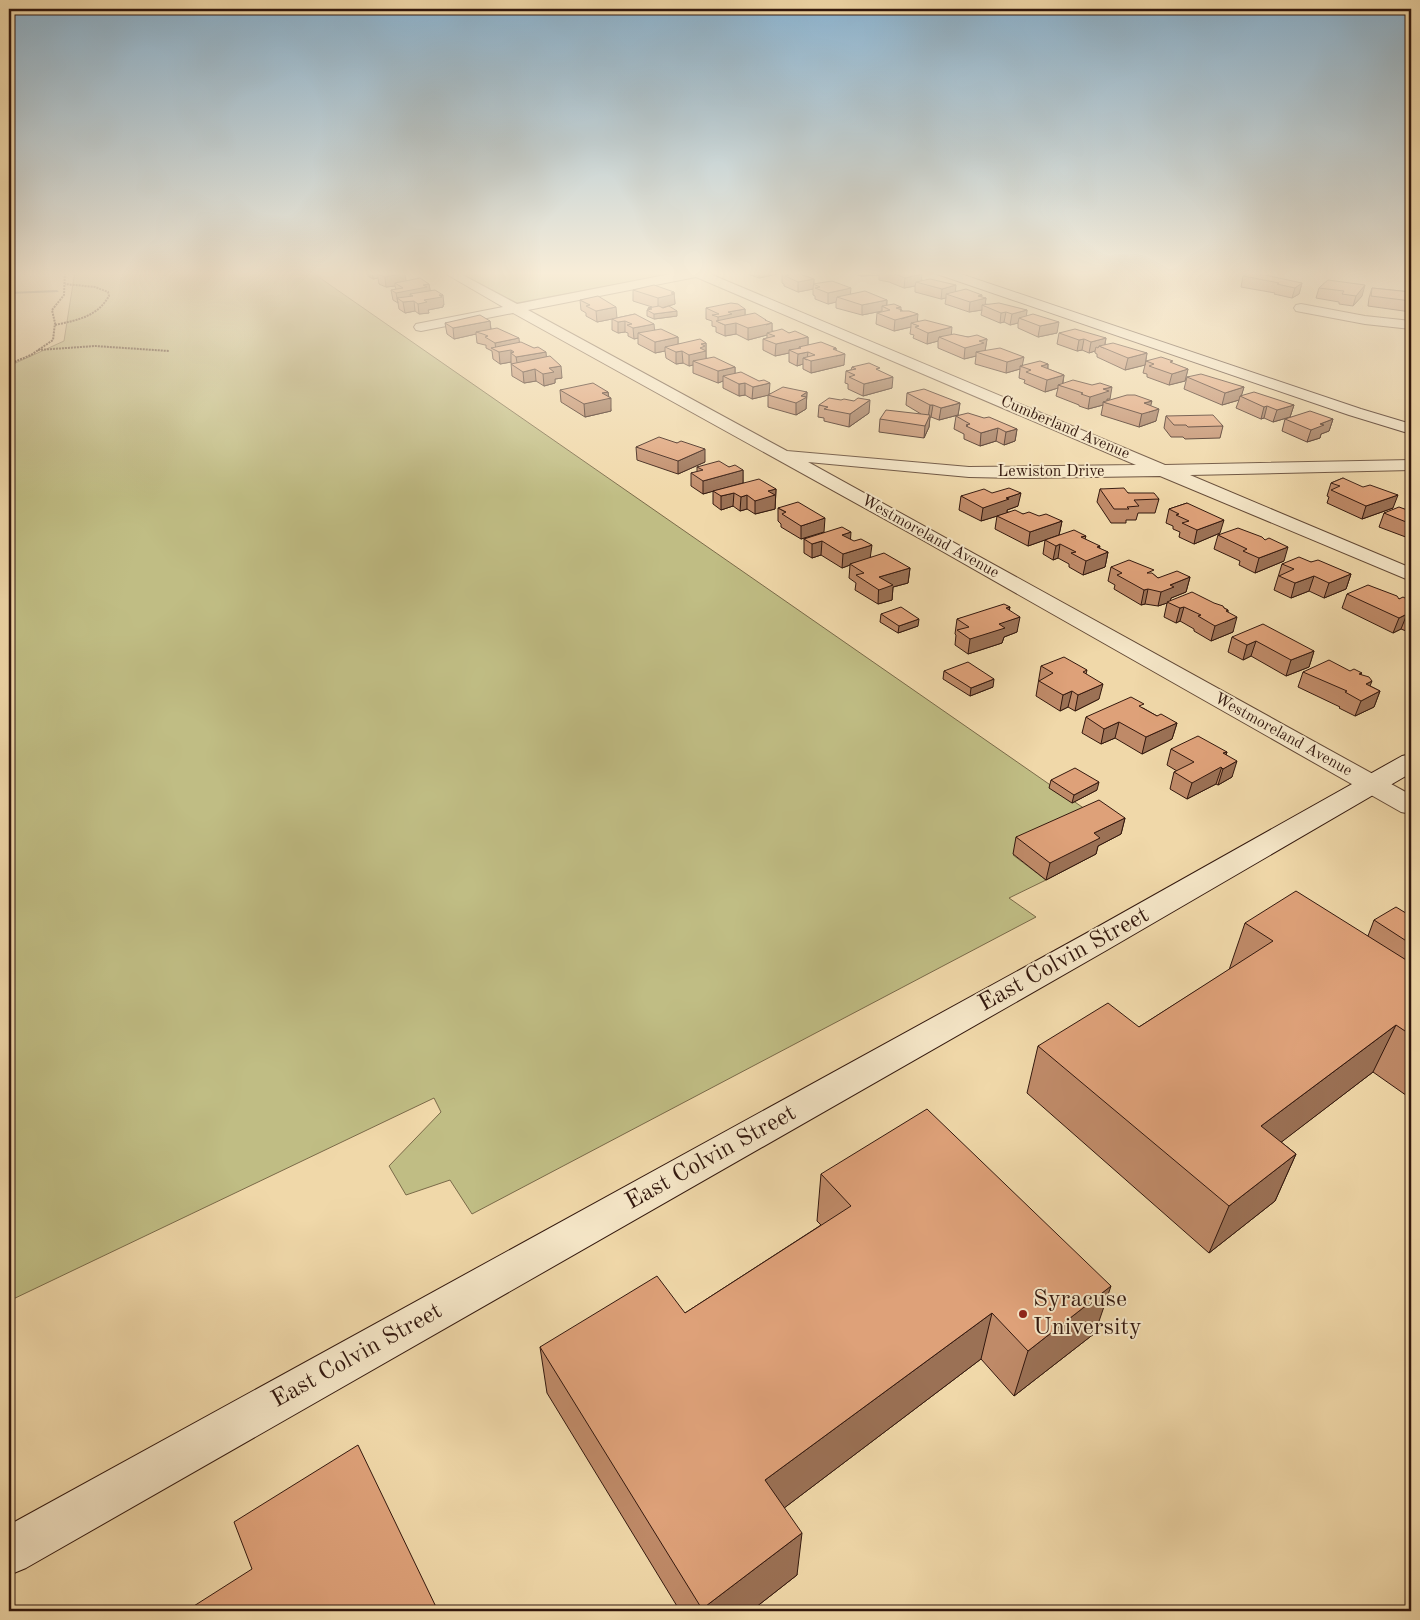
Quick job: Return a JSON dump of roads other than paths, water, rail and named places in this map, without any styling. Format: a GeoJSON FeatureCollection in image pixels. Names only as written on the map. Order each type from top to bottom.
{"type":"FeatureCollection","features":[{"type":"Feature","properties":{"kind":"street","name":"Westmoreland Avenue"},"geometry":{"type":"LineString","coordinates":[[584,347],[781,454],[1411,806]]}},
{"type":"Feature","properties":{"kind":"street","name":"Cumberland Avenue"},"geometry":{"type":"LineString","coordinates":[[876,347],[1411,575]]}},
{"type":"Feature","properties":{"kind":"street"},"geometry":{"type":"LineString","coordinates":[[1164,347],[1355,412],[1411,429]]}},
{"type":"Feature","properties":{"kind":"street","name":"Lewiston Drive"},"geometry":{"type":"LineString","coordinates":[[781,454],[968,472],[1024,473],[1411,464]]}},
{"type":"Feature","properties":{"kind":"street","name":"East Colvin Street"},"geometry":{"type":"LineString","coordinates":[[9,1552],[1411,762]]}},
{"type":"Feature","properties":{"kind":"place","name":"Syracuse University"},"geometry":{"type":"Point","coordinates":[1023,1314]}}]}
